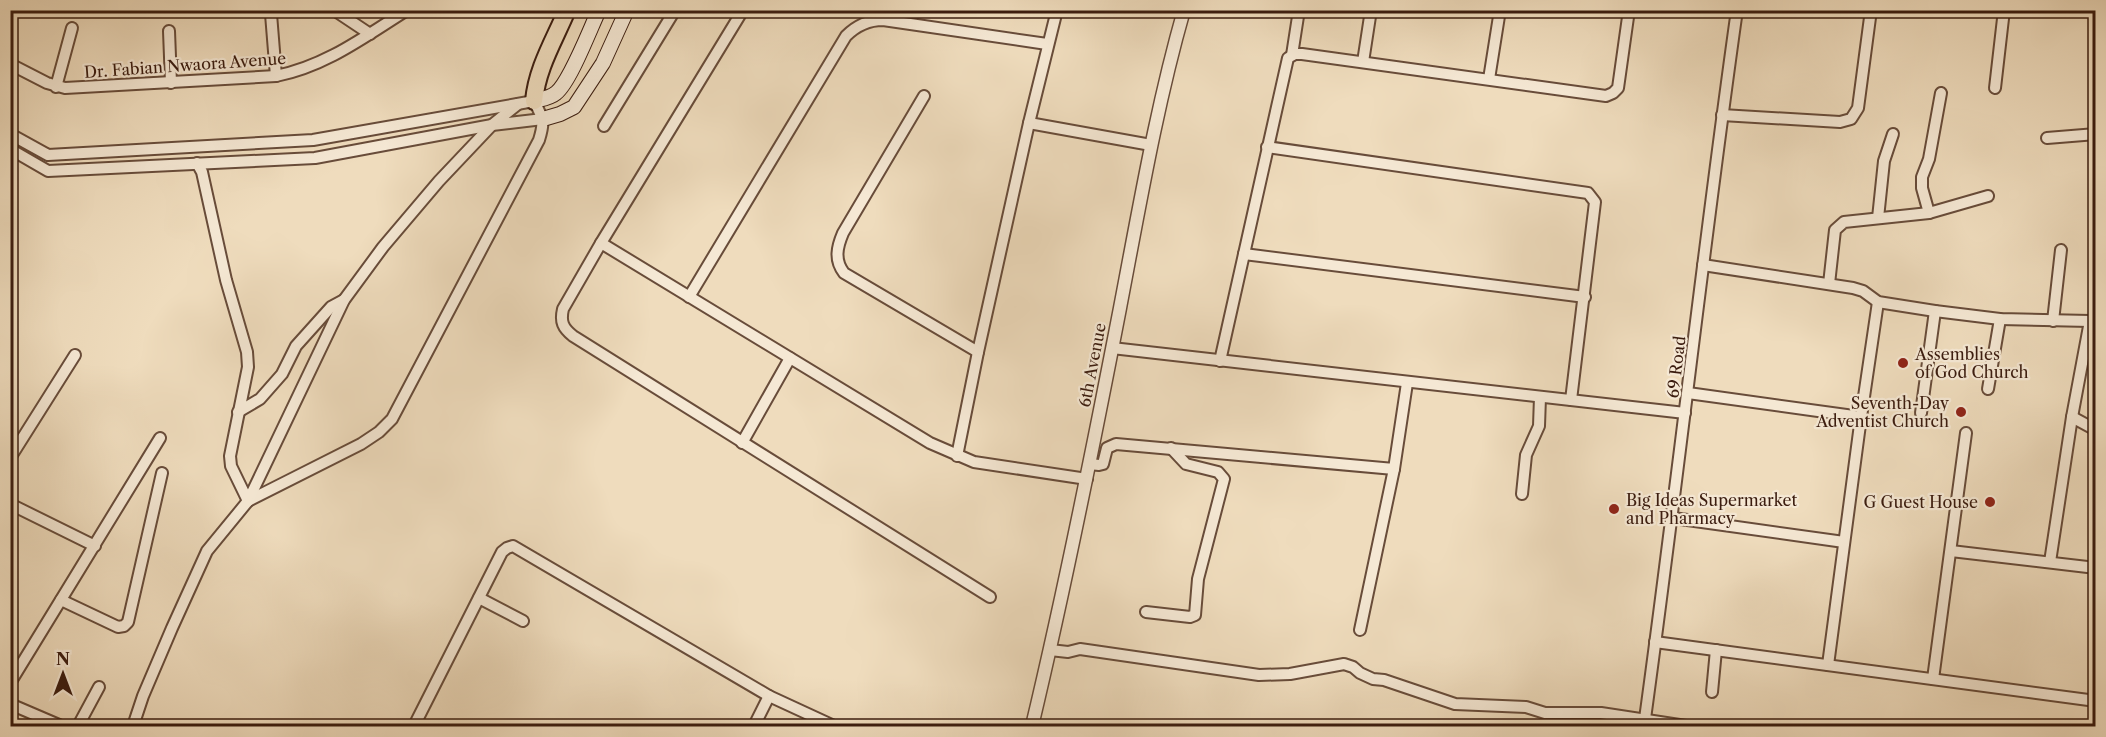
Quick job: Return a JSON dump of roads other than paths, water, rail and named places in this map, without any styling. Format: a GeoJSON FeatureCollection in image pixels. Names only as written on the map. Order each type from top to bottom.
{"type":"FeatureCollection","features":[{"type":"Feature","properties":{"kind":"highway"},"geometry":{"type":"LineString","coordinates":[[526,102],[567,10]]}},
{"type":"Feature","properties":{"kind":"main road"},"geometry":{"type":"LineString","coordinates":[[526,102],[546,99],[562,87],[599,10]]}},
{"type":"Feature","properties":{"kind":"main road"},"geometry":{"type":"LineString","coordinates":[[543,119],[574,107],[603,63],[627,10]]}},
{"type":"Feature","properties":{"kind":"street"},"geometry":{"type":"LineString","coordinates":[[334,10],[370,34]]}},
{"type":"Feature","properties":{"kind":"street","name":"Dr. Fabian Nwaora Avenue"},"geometry":{"type":"LineString","coordinates":[[56,87],[171,83],[276,76],[300,72],[324,61],[407,10]]}},
{"type":"Feature","properties":{"kind":"street"},"geometry":{"type":"LineString","coordinates":[[604,126],[675,10]]}},
{"type":"Feature","properties":{"kind":"street"},"geometry":{"type":"LineString","coordinates":[[743,10],[563,309],[562,326],[573,336],[990,597]]}},
{"type":"Feature","properties":{"kind":"street"},"geometry":{"type":"LineString","coordinates":[[957,456],[1029,123],[1057,10]]}},
{"type":"Feature","properties":{"kind":"street","name":"6th Avenue"},"geometry":{"type":"LineString","coordinates":[[1032,726],[1087,479],[1151,145],[1184,10]]}},
{"type":"Feature","properties":{"kind":"street"},"geometry":{"type":"LineString","coordinates":[[1220,362],[1286,63],[1292,55],[1299,10]]}},
{"type":"Feature","properties":{"kind":"street"},"geometry":{"type":"LineString","coordinates":[[1362,62],[1371,10]]}},
{"type":"Feature","properties":{"kind":"street"},"geometry":{"type":"LineString","coordinates":[[1489,79],[1500,10]]}},
{"type":"Feature","properties":{"kind":"street"},"geometry":{"type":"LineString","coordinates":[[1292,55],[1302,54],[1606,96],[1618,88],[1629,10]]}},
{"type":"Feature","properties":{"kind":"street","name":"69 Road"},"geometry":{"type":"LineString","coordinates":[[1644,724],[1673,518],[1703,265],[1737,10]]}},
{"type":"Feature","properties":{"kind":"street"},"geometry":{"type":"LineString","coordinates":[[1722,115],[1839,122],[1851,118],[1857,108],[1871,10]]}},
{"type":"Feature","properties":{"kind":"street"},"geometry":{"type":"LineString","coordinates":[[1995,88],[2004,10]]}},
{"type":"Feature","properties":{"kind":"street"},"geometry":{"type":"LineString","coordinates":[[271,14],[276,76]]}},
{"type":"Feature","properties":{"kind":"street"},"geometry":{"type":"LineString","coordinates":[[689,297],[846,36],[855,27],[873,20],[883,20],[1047,44]]}},
{"type":"Feature","properties":{"kind":"street"},"geometry":{"type":"LineString","coordinates":[[10,64],[56,87],[72,28]]}},
{"type":"Feature","properties":{"kind":"street"},"geometry":{"type":"LineString","coordinates":[[169,31],[171,83]]}},
{"type":"Feature","properties":{"kind":"street"},"geometry":{"type":"LineString","coordinates":[[1929,213],[1922,188],[1922,177],[1929,159],[1941,93]]}},
{"type":"Feature","properties":{"kind":"street"},"geometry":{"type":"LineString","coordinates":[[924,96],[843,233],[837,248],[838,261],[844,273],[978,352]]}},
{"type":"Feature","properties":{"kind":"street"},"geometry":{"type":"LineString","coordinates":[[526,102],[543,119]]}},
{"type":"Feature","properties":{"kind":"street"},"geometry":{"type":"LineString","coordinates":[[133,726],[143,696],[207,551],[248,501],[344,300],[390,240],[440,181],[492,125],[526,102]]}},
{"type":"Feature","properties":{"kind":"street"},"geometry":{"type":"LineString","coordinates":[[10,134],[48,155],[302,141],[526,102]]}},
{"type":"Feature","properties":{"kind":"street"},"geometry":{"type":"LineString","coordinates":[[10,149],[48,171],[315,158],[492,125],[543,119]]}},
{"type":"Feature","properties":{"kind":"street"},"geometry":{"type":"LineString","coordinates":[[248,501],[361,444],[379,432],[392,418],[539,140],[543,119]]}},
{"type":"Feature","properties":{"kind":"street"},"geometry":{"type":"LineString","coordinates":[[1029,123],[1151,145]]}},
{"type":"Feature","properties":{"kind":"street"},"geometry":{"type":"LineString","coordinates":[[1878,218],[1884,161],[1893,134]]}},
{"type":"Feature","properties":{"kind":"street"},"geometry":{"type":"LineString","coordinates":[[2047,138],[2096,134]]}},
{"type":"Feature","properties":{"kind":"street"},"geometry":{"type":"LineString","coordinates":[[1267,147],[1588,193],[1595,202],[1571,400]]}},
{"type":"Feature","properties":{"kind":"street"},"geometry":{"type":"LineString","coordinates":[[197,164],[202,172],[233,308],[247,352],[248,366],[230,456],[231,466],[248,501]]}},
{"type":"Feature","properties":{"kind":"street"},"geometry":{"type":"LineString","coordinates":[[1829,284],[1835,230],[1844,222],[1929,213],[1988,196]]}},
{"type":"Feature","properties":{"kind":"street"},"geometry":{"type":"LineString","coordinates":[[601,243],[930,443],[957,456],[986,465],[1087,479]]}},
{"type":"Feature","properties":{"kind":"street"},"geometry":{"type":"LineString","coordinates":[[2053,321],[2061,250]]}},
{"type":"Feature","properties":{"kind":"street"},"geometry":{"type":"LineString","coordinates":[[1244,254],[1585,297]]}},
{"type":"Feature","properties":{"kind":"street"},"geometry":{"type":"LineString","coordinates":[[1703,265],[1829,284],[1863,291],[1878,302],[1935,311],[2000,319],[2093,320],[2072,417],[2050,562]]}},
{"type":"Feature","properties":{"kind":"street"},"geometry":{"type":"LineString","coordinates":[[238,412],[260,399],[282,374],[296,346],[331,307],[344,300]]}},
{"type":"Feature","properties":{"kind":"street"},"geometry":{"type":"LineString","coordinates":[[1828,665],[1878,302]]}},
{"type":"Feature","properties":{"kind":"street"},"geometry":{"type":"LineString","coordinates":[[1921,413],[1935,311]]}},
{"type":"Feature","properties":{"kind":"street"},"geometry":{"type":"LineString","coordinates":[[1988,389],[2000,319]]}},
{"type":"Feature","properties":{"kind":"street"},"geometry":{"type":"LineString","coordinates":[[1112,348],[1685,413]]}},
{"type":"Feature","properties":{"kind":"street"},"geometry":{"type":"LineString","coordinates":[[10,458],[75,355]]}},
{"type":"Feature","properties":{"kind":"street"},"geometry":{"type":"LineString","coordinates":[[742,443],[790,358]]}},
{"type":"Feature","properties":{"kind":"street"},"geometry":{"type":"LineString","coordinates":[[1360,630],[1394,469],[1407,383]]}},
{"type":"Feature","properties":{"kind":"street"},"geometry":{"type":"LineString","coordinates":[[1688,393],[1861,417]]}},
{"type":"Feature","properties":{"kind":"street"},"geometry":{"type":"LineString","coordinates":[[1522,494],[1526,455],[1539,426],[1540,397]]}},
{"type":"Feature","properties":{"kind":"street"},"geometry":{"type":"LineString","coordinates":[[2072,417],[2096,430]]}},
{"type":"Feature","properties":{"kind":"street"},"geometry":{"type":"LineString","coordinates":[[1933,679],[1966,433]]}},
{"type":"Feature","properties":{"kind":"street"},"geometry":{"type":"LineString","coordinates":[[10,683],[159,438]]}},
{"type":"Feature","properties":{"kind":"street"},"geometry":{"type":"LineString","coordinates":[[1090,464],[1103,464],[1107,448],[1116,444],[1394,469]]}},
{"type":"Feature","properties":{"kind":"street"},"geometry":{"type":"LineString","coordinates":[[1146,612],[1190,617],[1195,615],[1198,579],[1224,479],[1218,472],[1186,464],[1172,448]]}},
{"type":"Feature","properties":{"kind":"street"},"geometry":{"type":"LineString","coordinates":[[61,600],[118,627],[128,622],[162,473]]}},
{"type":"Feature","properties":{"kind":"street"},"geometry":{"type":"LineString","coordinates":[[10,504],[95,546]]}},
{"type":"Feature","properties":{"kind":"street"},"geometry":{"type":"LineString","coordinates":[[1673,518],[1844,542]]}},
{"type":"Feature","properties":{"kind":"street"},"geometry":{"type":"LineString","coordinates":[[414,726],[502,552],[513,546],[769,696],[834,726]]}},
{"type":"Feature","properties":{"kind":"street"},"geometry":{"type":"LineString","coordinates":[[1951,551],[2096,568]]}},
{"type":"Feature","properties":{"kind":"street"},"geometry":{"type":"LineString","coordinates":[[479,598],[523,621]]}},
{"type":"Feature","properties":{"kind":"street"},"geometry":{"type":"LineString","coordinates":[[1655,642],[2096,701]]}},
{"type":"Feature","properties":{"kind":"street"},"geometry":{"type":"LineString","coordinates":[[1050,650],[1068,652],[1080,649],[1259,675],[1290,674],[1344,664],[1373,679],[1384,680],[1455,704],[1526,707],[1545,713],[1601,713],[1644,724],[1686,726]]}},
{"type":"Feature","properties":{"kind":"street"},"geometry":{"type":"LineString","coordinates":[[1712,692],[1716,650]]}},
{"type":"Feature","properties":{"kind":"street"},"geometry":{"type":"LineString","coordinates":[[78,726],[99,687]]}},
{"type":"Feature","properties":{"kind":"street"},"geometry":{"type":"LineString","coordinates":[[754,726],[769,696]]}},
{"type":"Feature","properties":{"kind":"street"},"geometry":{"type":"LineString","coordinates":[[10,704],[59,724]]}},
{"type":"Feature","properties":{"kind":"place","name":"Assemblies of God Church"},"geometry":{"type":"Point","coordinates":[1903,363]}},
{"type":"Feature","properties":{"kind":"place","name":"Seventh-Day Adventist Church"},"geometry":{"type":"Point","coordinates":[1961,412]}},
{"type":"Feature","properties":{"kind":"place","name":"G Guest House"},"geometry":{"type":"Point","coordinates":[1990,502]}},
{"type":"Feature","properties":{"kind":"place","name":"Big Ideas Supermarket and Pharmacy"},"geometry":{"type":"Point","coordinates":[1614,509]}}]}
